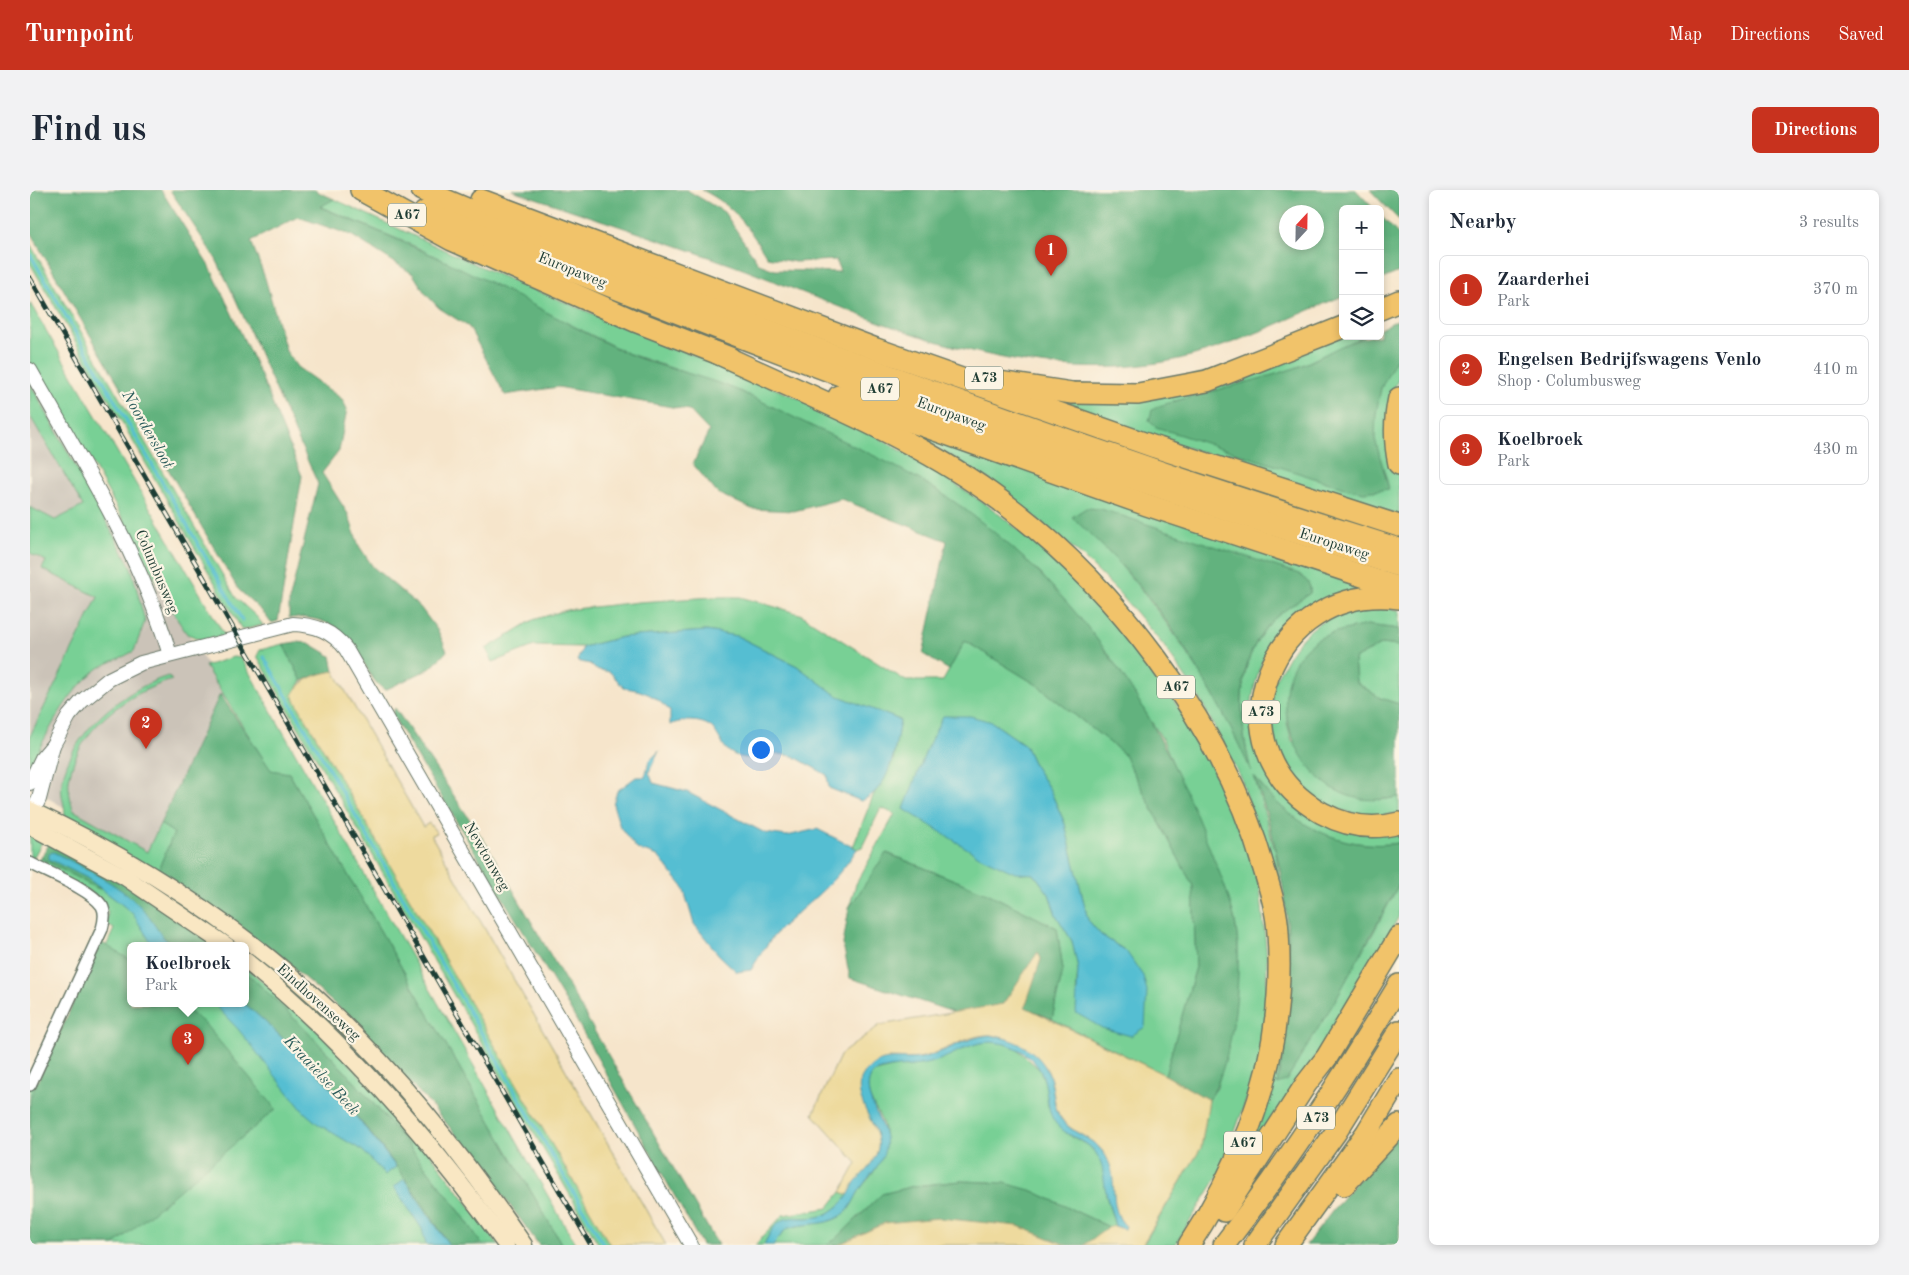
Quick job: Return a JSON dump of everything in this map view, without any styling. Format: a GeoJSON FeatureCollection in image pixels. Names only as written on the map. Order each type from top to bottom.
{"type":"FeatureCollection","features":[{"type":"Feature","properties":{"kind":"highway","name":"A67"},"geometry":{"type":"LineString","coordinates":[[361,190],[452,240],[635,321],[717,353],[1147,505],[1399,588]]}},
{"type":"Feature","properties":{"kind":"highway","name":"Europaweg"},"geometry":{"type":"LineString","coordinates":[[370,190],[711,326],[930,408],[1149,485],[1399,566]]}},
{"type":"Feature","properties":{"kind":"highway","name":"Europaweg"},"geometry":{"type":"LineString","coordinates":[[422,190],[564,251],[816,349],[1156,471],[1399,549]]}},
{"type":"Feature","properties":{"kind":"highway","name":"A67"},"geometry":{"type":"LineString","coordinates":[[453,190],[876,349],[1155,447],[1399,526]]}},
{"type":"Feature","properties":{"kind":"highway"},"geometry":{"type":"LineString","coordinates":[[1384,307],[1399,300]]}},
{"type":"Feature","properties":{"kind":"highway","name":"A73"},"geometry":{"type":"LineString","coordinates":[[876,349],[1007,384],[1072,393],[1138,394],[1207,382],[1339,329]]}},
{"type":"Feature","properties":{"kind":"highway","name":"A67"},"geometry":{"type":"LineString","coordinates":[[717,353],[906,441],[990,493],[1029,524],[1094,584],[1128,622],[1175,684],[1232,782],[1256,842],[1278,929],[1280,987],[1276,1033],[1258,1105],[1230,1175],[1189,1245]]}},
{"type":"Feature","properties":{"kind":"highway"},"geometry":{"type":"LineString","coordinates":[[1399,398],[1394,420],[1395,447],[1399,464]]}},
{"type":"Feature","properties":{"kind":"highway","name":"A73"},"geometry":{"type":"LineString","coordinates":[[1399,598],[1377,597],[1342,603],[1323,610],[1303,624],[1284,643],[1270,667],[1265,682],[1261,712],[1264,739],[1275,766],[1301,798],[1326,815],[1353,824],[1383,826],[1399,823]]}},
{"type":"Feature","properties":{"kind":"highway","name":"A73"},"geometry":{"type":"LineString","coordinates":[[1198,1245],[1250,1173],[1306,1084],[1327,1057],[1399,937]]}},
{"type":"Feature","properties":{"kind":"highway","name":"A73"},"geometry":{"type":"LineString","coordinates":[[1224,1245],[1260,1199],[1321,1112],[1399,985]]}},
{"type":"Feature","properties":{"kind":"highway","name":"A73"},"geometry":{"type":"LineString","coordinates":[[1255,1245],[1336,1132],[1399,1031]]}},
{"type":"Feature","properties":{"kind":"highway"},"geometry":{"type":"LineString","coordinates":[[1288,1242],[1367,1132],[1399,1079]]}},
{"type":"Feature","properties":{"kind":"highway"},"geometry":{"type":"LineString","coordinates":[[1288,1242],[1399,1125]]}},
{"type":"Feature","properties":{"kind":"main road"},"geometry":{"type":"LineString","coordinates":[[31,816],[221,942]]}},
{"type":"Feature","properties":{"kind":"main road","name":"Eindhovenseweg"},"geometry":{"type":"LineString","coordinates":[[31,816],[106,849],[166,885],[246,942]]}},
{"type":"Feature","properties":{"kind":"main road","name":"Eindhovenseweg"},"geometry":{"type":"LineString","coordinates":[[249,944],[271,960],[330,1011],[415,1100],[471,1170],[524,1245]]}},
{"type":"Feature","properties":{"kind":"main road","name":"Eindhovenseweg"},"geometry":{"type":"LineString","coordinates":[[249,964],[324,1030],[380,1087],[435,1151],[506,1245]]}},
{"type":"Feature","properties":{"kind":"street","name":"Columbusweg"},"geometry":{"type":"LineString","coordinates":[[30,370],[127,542],[149,592],[170,655]]}},
{"type":"Feature","properties":{"kind":"street","name":"Newtonweg"},"geometry":{"type":"LineString","coordinates":[[170,655],[293,624],[320,628],[346,648],[691,1245]]}},
{"type":"Feature","properties":{"kind":"street"},"geometry":{"type":"LineString","coordinates":[[30,783],[42,758],[53,745],[69,716],[89,694],[122,671],[170,655]]}},
{"type":"Feature","properties":{"kind":"street"},"geometry":{"type":"LineString","coordinates":[[31,816],[48,771],[53,745]]}},
{"type":"Feature","properties":{"kind":"street"},"geometry":{"type":"LineString","coordinates":[[30,863],[90,895],[102,906],[105,917],[102,929],[30,1085]]}},
{"type":"Feature","properties":{"kind":"shaded area"},"geometry":{"type":"Polygon","coordinates":[[[30,377],[227,697],[148,855],[30,788],[30,377]]]}},
{"type":"Feature","properties":{"kind":"green space"},"geometry":{"type":"Polygon","coordinates":[[[30,190],[161,190],[212,271],[261,376],[302,476],[278,621],[271,623],[263,612],[238,589],[30,232],[30,190]]]}},
{"type":"Feature","properties":{"kind":"green space"},"geometry":{"type":"Polygon","coordinates":[[[170,190],[314,190],[334,199],[320,207],[466,271],[624,352],[652,363],[737,390],[890,464],[940,492],[1001,538],[1041,575],[1077,615],[1110,657],[1139,701],[1165,748],[1188,797],[1224,884],[1235,922],[1238,964],[1237,988],[1231,1038],[1225,1062],[1218,1083],[1209,1100],[1165,1075],[1196,967],[1193,886],[1123,753],[1037,685],[965,641],[949,670],[923,654],[947,541],[841,499],[794,511],[752,509],[717,493],[693,464],[709,431],[689,410],[558,387],[505,395],[469,327],[439,308],[425,293],[413,274],[351,235],[298,217],[251,241],[265,278],[286,351],[297,367],[342,399],[347,409],[339,451],[322,473],[348,514],[359,546],[373,567],[420,607],[438,631],[447,651],[431,668],[385,690],[373,678],[350,642],[334,627],[314,619],[289,618],[289,602],[318,484],[216,259],[170,190]]]}},
{"type":"Feature","properties":{"kind":"green space"},"geometry":{"type":"Polygon","coordinates":[[[512,190],[687,190],[724,212],[759,264],[775,270],[840,272],[836,260],[795,262],[767,257],[740,218],[723,203],[702,190],[1356,190],[1370,205],[1339,205],[1339,298],[1252,335],[1205,352],[1158,363],[1101,368],[1046,365],[993,356],[940,342],[888,325],[732,265],[512,190]]]}},
{"type":"Feature","properties":{"kind":"green space"},"geometry":{"type":"Polygon","coordinates":[[[1370,190],[1399,190],[1399,220],[1370,190]]]}},
{"type":"Feature","properties":{"kind":"green space"},"geometry":{"type":"Polygon","coordinates":[[[334,199],[499,275],[798,398],[861,427],[929,467],[990,507],[1031,540],[1071,574],[1153,666],[1203,748],[1242,834],[1260,887],[1267,958],[1266,1020],[1261,1059],[1220,1173],[1175,1245],[1143,1245],[1201,1148],[1209,1100],[1217,1087],[1229,1043],[1237,988],[1238,945],[1235,920],[1226,891],[1163,740],[1108,653],[1041,574],[1003,540],[955,503],[919,480],[739,391],[627,353],[414,246],[319,206],[334,199]]]}},
{"type":"Feature","properties":{"kind":"green space"},"geometry":{"type":"Polygon","coordinates":[[[1384,219],[1399,235],[1399,272],[1384,278],[1384,219]]]}},
{"type":"Feature","properties":{"kind":"green space"},"geometry":{"type":"Polygon","coordinates":[[[30,244],[236,598],[263,625],[242,630],[30,263],[30,244]]]}},
{"type":"Feature","properties":{"kind":"green space"},"geometry":{"type":"Polygon","coordinates":[[[30,303],[225,636],[200,642],[198,638],[187,634],[179,622],[90,459],[54,406],[30,363],[30,303]]]}},
{"type":"Feature","properties":{"kind":"green space"},"geometry":{"type":"Polygon","coordinates":[[[1399,319],[1399,354],[1381,388],[1376,414],[1375,439],[1389,489],[1364,492],[1348,489],[1156,427],[1149,421],[1152,410],[1159,406],[1295,368],[1347,343],[1358,340],[1384,340],[1384,327],[1399,319]]]}},
{"type":"Feature","properties":{"kind":"green space"},"geometry":{"type":"Polygon","coordinates":[[[1339,337],[1339,340],[1355,340],[1298,367],[1245,385],[1174,401],[1389,489],[1378,453],[1374,429],[1379,395],[1388,373],[1399,354],[1399,378],[1392,392],[1393,463],[1399,476],[1399,516],[1031,397],[1093,402],[1339,337]]]}},
{"type":"Feature","properties":{"kind":"green space"},"geometry":{"type":"Polygon","coordinates":[[[30,383],[131,567],[145,621],[134,651],[99,668],[77,689],[59,713],[30,766],[30,736],[98,597],[42,569],[46,561],[30,553],[30,507],[55,520],[83,506],[30,416],[30,383]]]}},
{"type":"Feature","properties":{"kind":"green space"},"geometry":{"type":"Polygon","coordinates":[[[906,428],[1376,588],[1354,591],[1315,603],[1299,613],[1284,626],[1272,641],[1263,660],[1252,700],[1252,719],[1256,728],[1306,807],[1399,828],[1399,843],[1382,845],[1347,841],[1331,836],[1315,830],[1285,811],[1255,779],[1276,854],[1290,957],[1288,1012],[1277,1084],[1371,937],[1399,884],[1399,916],[1349,1006],[1234,1180],[1280,1028],[1257,827],[1241,779],[1199,697],[1164,646],[1120,594],[1081,555],[991,481],[906,428]],[[1106,549],[1148,599],[1187,652],[1221,709],[1250,767],[1243,730],[1242,692],[1245,674],[1250,656],[1258,639],[1270,623],[1283,611],[1310,593],[1309,584],[1299,574],[1106,549]]]}},
{"type":"Feature","properties":{"kind":"green space"},"geometry":{"type":"Polygon","coordinates":[[[1086,508],[1101,509],[1299,574],[1307,582],[1310,587],[1310,593],[1283,611],[1269,624],[1257,640],[1249,657],[1244,676],[1242,714],[1251,771],[1227,721],[1199,671],[1168,624],[1127,572],[1072,517],[1086,508]]]}},
{"type":"Feature","properties":{"kind":"green space"},"geometry":{"type":"Polygon","coordinates":[[[740,597],[800,614],[906,681],[943,681],[965,641],[1037,685],[1123,753],[1193,886],[1196,967],[1165,1075],[1052,1019],[1063,970],[1057,928],[987,893],[887,853],[849,908],[856,884],[895,814],[881,808],[862,847],[857,849],[853,847],[873,796],[893,761],[900,720],[835,695],[797,666],[737,636],[706,631],[622,637],[583,647],[534,646],[493,662],[486,649],[533,620],[566,610],[639,602],[740,597]],[[992,722],[911,793],[904,809],[1034,874],[1049,894],[1056,915],[1072,941],[1078,968],[1076,994],[1126,951],[1101,935],[1088,920],[1065,824],[1050,790],[1035,767],[1025,745],[992,722]]]}},
{"type":"Feature","properties":{"kind":"green space"},"geometry":{"type":"Polygon","coordinates":[[[1383,608],[1399,610],[1399,629],[1367,625],[1287,702],[1287,723],[1292,741],[1380,800],[1399,797],[1399,813],[1374,815],[1349,812],[1327,804],[1308,792],[1292,775],[1280,755],[1273,732],[1272,706],[1273,685],[1276,678],[1288,657],[1309,631],[1327,619],[1343,614],[1359,610],[1383,608]]]}},
{"type":"Feature","properties":{"kind":"green space"},"geometry":{"type":"Polygon","coordinates":[[[1367,625],[1399,629],[1399,646],[1382,644],[1354,659],[1356,682],[1380,698],[1399,704],[1399,797],[1379,800],[1359,799],[1346,795],[1326,784],[1310,768],[1297,748],[1289,726],[1286,703],[1288,681],[1297,660],[1312,643],[1338,631],[1367,625]]]}},
{"type":"Feature","properties":{"kind":"green space"},"geometry":{"type":"Polygon","coordinates":[[[309,643],[331,656],[334,671],[319,674],[302,681],[283,644],[309,643]]]}},
{"type":"Feature","properties":{"kind":"green space"},"geometry":{"type":"Polygon","coordinates":[[[283,644],[302,681],[292,695],[610,1245],[599,1245],[257,656],[260,650],[283,644]]]}},
{"type":"Feature","properties":{"kind":"green space"},"geometry":{"type":"Polygon","coordinates":[[[1382,644],[1399,646],[1399,704],[1380,698],[1356,682],[1354,659],[1382,644]]]}},
{"type":"Feature","properties":{"kind":"green space"},"geometry":{"type":"Polygon","coordinates":[[[233,657],[241,658],[576,1245],[562,1245],[289,773],[271,771],[205,666],[233,657]]]}},
{"type":"Feature","properties":{"kind":"green space"},"geometry":{"type":"Polygon","coordinates":[[[168,676],[172,680],[138,694],[122,704],[93,729],[82,745],[74,762],[69,780],[69,792],[73,810],[147,852],[160,824],[174,833],[157,872],[64,819],[65,810],[61,787],[67,764],[76,746],[88,730],[117,703],[134,691],[168,676]]]}},
{"type":"Feature","properties":{"kind":"green space"},"geometry":{"type":"Polygon","coordinates":[[[220,694],[271,770],[289,773],[562,1245],[539,1245],[476,1159],[430,1104],[339,1008],[293,968],[157,872],[174,833],[160,824],[220,694]]]}},
{"type":"Feature","properties":{"kind":"green space"},"geometry":{"type":"Polygon","coordinates":[[[395,708],[487,845],[718,1245],[702,1245],[570,1009],[392,715],[395,708]]]}},
{"type":"Feature","properties":{"kind":"green space"},"geometry":{"type":"Polygon","coordinates":[[[1254,776],[1282,808],[1317,830],[1336,838],[1357,843],[1377,845],[1399,843],[1399,884],[1336,999],[1286,1081],[1277,1084],[1284,1046],[1288,1007],[1288,928],[1276,851],[1254,776]]]}},
{"type":"Feature","properties":{"kind":"green space"},"geometry":{"type":"Polygon","coordinates":[[[30,832],[45,837],[32,860],[30,859],[30,832]]]}},
{"type":"Feature","properties":{"kind":"green space"},"geometry":{"type":"Polygon","coordinates":[[[51,841],[138,890],[210,942],[169,942],[161,935],[141,908],[87,878],[104,890],[94,887],[41,858],[51,841]]]}},
{"type":"Feature","properties":{"kind":"green space"},"geometry":{"type":"Polygon","coordinates":[[[886,853],[987,893],[1057,928],[1063,970],[1052,1019],[1025,1007],[1041,959],[1038,952],[1003,1004],[956,1013],[850,978],[843,944],[849,908],[886,853]]]}},
{"type":"Feature","properties":{"kind":"green space"},"geometry":{"type":"Polygon","coordinates":[[[41,858],[94,887],[104,890],[124,906],[192,942],[127,942],[127,1007],[249,1007],[249,990],[463,1245],[30,1245],[30,1079],[43,1084],[114,929],[106,924],[108,911],[38,863],[41,858]]]}},
{"type":"Feature","properties":{"kind":"green space"},"geometry":{"type":"Polygon","coordinates":[[[101,942],[127,958],[127,1007],[184,1007],[204,1023],[276,1109],[114,1245],[30,1245],[30,1098],[101,942]]]}},
{"type":"Feature","properties":{"kind":"green space"},"geometry":{"type":"Polygon","coordinates":[[[249,970],[321,1033],[420,1140],[499,1245],[482,1245],[455,1205],[384,1116],[294,1018],[249,975],[249,970]]]}},
{"type":"Feature","properties":{"kind":"green space"},"geometry":{"type":"Polygon","coordinates":[[[249,975],[317,1042],[384,1116],[455,1205],[482,1245],[449,1245],[406,1179],[382,1147],[330,1087],[275,1030],[248,1007],[249,975]]]}},
{"type":"Feature","properties":{"kind":"green space"},"geometry":{"type":"Polygon","coordinates":[[[984,1041],[997,1041],[1016,1048],[1040,1070],[1046,1085],[1048,1106],[1067,1134],[1088,1145],[1098,1156],[1104,1169],[1106,1195],[1115,1226],[1109,1227],[1033,1191],[991,1182],[961,1181],[914,1186],[882,1194],[835,1240],[825,1245],[773,1245],[786,1229],[827,1221],[841,1216],[850,1207],[861,1188],[875,1170],[881,1150],[884,1129],[869,1095],[869,1081],[873,1073],[898,1066],[909,1067],[984,1041]]]}},
{"type":"Feature","properties":{"kind":"green space"},"geometry":{"type":"Polygon","coordinates":[[[1399,1133],[1399,1245],[1306,1245],[1348,1191],[1399,1133]]]}},
{"type":"Feature","properties":{"kind":"green space"},"geometry":{"type":"Polygon","coordinates":[[[961,1181],[1005,1183],[1033,1191],[1109,1227],[1084,1245],[1066,1245],[1018,1226],[939,1218],[885,1223],[838,1245],[825,1245],[835,1240],[882,1194],[914,1186],[961,1181]]]}},
{"type":"Feature","properties":{"kind":"green space"},"geometry":{"type":"Polygon","coordinates":[[[841,1192],[850,1195],[829,1213],[814,1218],[783,1220],[774,1228],[764,1245],[755,1245],[783,1215],[828,1208],[841,1192]]]}},
{"type":"Feature","properties":{"kind":"sand"},"geometry":{"type":"Polygon","coordinates":[[[334,671],[423,827],[429,823],[437,833],[431,835],[666,1245],[610,1245],[292,695],[310,678],[334,671]]]}},
{"type":"Feature","properties":{"kind":"sand"},"geometry":{"type":"Polygon","coordinates":[[[1038,952],[1041,959],[1025,1007],[1165,1075],[1209,1100],[1201,1148],[1142,1245],[1084,1245],[1109,1227],[1115,1226],[1124,1229],[1126,1226],[1120,1220],[1114,1203],[1110,1166],[1107,1158],[1096,1145],[1070,1127],[1059,1115],[1051,1080],[1043,1064],[1013,1042],[988,1035],[964,1041],[919,1058],[889,1058],[861,1083],[863,1102],[877,1134],[878,1149],[873,1162],[856,1183],[850,1195],[841,1192],[857,1163],[813,1114],[841,1054],[880,1025],[1003,1004],[1038,952]]]}},
{"type":"Feature","properties":{"kind":"sand"},"geometry":{"type":"Polygon","coordinates":[[[939,1218],[1018,1226],[1066,1245],[838,1245],[885,1223],[939,1218]]]}},
{"type":"Feature","properties":{"kind":"water"},"geometry":{"type":"Polygon","coordinates":[[[706,631],[737,636],[797,666],[836,695],[900,720],[890,767],[879,787],[861,801],[829,788],[827,775],[793,756],[766,752],[756,759],[735,755],[722,744],[710,726],[693,721],[670,725],[670,711],[659,701],[644,692],[624,688],[610,672],[595,669],[590,664],[577,661],[583,647],[622,637],[706,631]]]}},
{"type":"Feature","properties":{"kind":"water"},"geometry":{"type":"Polygon","coordinates":[[[943,716],[970,716],[992,722],[1025,745],[1035,767],[1050,790],[1065,824],[1088,920],[1101,935],[1126,951],[1143,976],[1147,991],[1145,1027],[1131,1036],[1102,1028],[1076,1013],[1078,968],[1072,941],[1056,915],[1049,894],[1034,874],[1015,873],[979,856],[904,809],[927,748],[943,716]]]}},
{"type":"Feature","properties":{"kind":"water"},"geometry":{"type":"Polygon","coordinates":[[[659,751],[649,772],[653,783],[687,792],[765,833],[787,836],[817,829],[857,849],[832,881],[775,934],[751,970],[737,972],[719,955],[694,924],[683,887],[658,856],[637,849],[620,827],[613,804],[617,791],[636,777],[645,777],[649,761],[659,751]]]}},
{"type":"Feature","properties":{"kind":"water"},"geometry":{"type":"Polygon","coordinates":[[[53,852],[99,876],[132,898],[168,942],[150,942],[133,914],[87,878],[49,859],[49,854],[53,852]]]}},
{"type":"Feature","properties":{"kind":"water"},"geometry":{"type":"Polygon","coordinates":[[[217,1007],[248,1007],[325,1081],[396,1167],[385,1175],[363,1151],[318,1124],[304,1112],[238,1029],[217,1007]]]}},
{"type":"Feature","properties":{"kind":"water"},"geometry":{"type":"Polygon","coordinates":[[[989,1035],[1020,1044],[1038,1057],[1044,1065],[1049,1075],[1056,1107],[1061,1119],[1067,1126],[1100,1148],[1110,1165],[1115,1205],[1117,1213],[1126,1226],[1124,1229],[1115,1226],[1098,1156],[1088,1145],[1066,1132],[1054,1121],[1049,1109],[1045,1083],[1040,1070],[1019,1050],[1011,1046],[986,1042],[976,1044],[937,1061],[879,1070],[873,1073],[868,1091],[885,1139],[885,1149],[878,1165],[850,1207],[841,1216],[828,1222],[786,1229],[773,1245],[764,1245],[771,1231],[778,1223],[785,1219],[818,1217],[838,1207],[874,1159],[878,1150],[878,1140],[876,1131],[863,1104],[859,1085],[862,1076],[870,1067],[888,1059],[914,1059],[930,1056],[971,1039],[989,1035]]]}},
{"type":"Feature","properties":{"kind":"water"},"geometry":{"type":"Polygon","coordinates":[[[404,1179],[449,1245],[426,1245],[422,1229],[394,1187],[404,1179]]]}},
{"type":"Feature","properties":{"kind":"waterway","name":"Noordersloot"},"geometry":{"type":"LineString","coordinates":[[30,254],[242,620]]}},
{"type":"Feature","properties":{"kind":"waterway"},"geometry":{"type":"LineString","coordinates":[[264,657],[604,1245]]}},
{"type":"Feature","properties":{"kind":"railway"},"geometry":{"type":"LineString","coordinates":[[30,278],[591,1245]]}},
{"type":"Feature","properties":{"kind":"place","name":"Zaarderhei"},"geometry":{"type":"Point","coordinates":[1051,276]}},
{"type":"Feature","properties":{"kind":"place","name":"Engelsen Bedrijfswagens Venlo"},"geometry":{"type":"Point","coordinates":[146,749]}},
{"type":"Feature","properties":{"kind":"place","name":"Koelbroek"},"geometry":{"type":"Point","coordinates":[188,1065]}},
{"type":"Feature","properties":{"kind":"water label","name":"Kraaielse Beek"},"geometry":{"type":"Point","coordinates":[321,1076]}}]}
